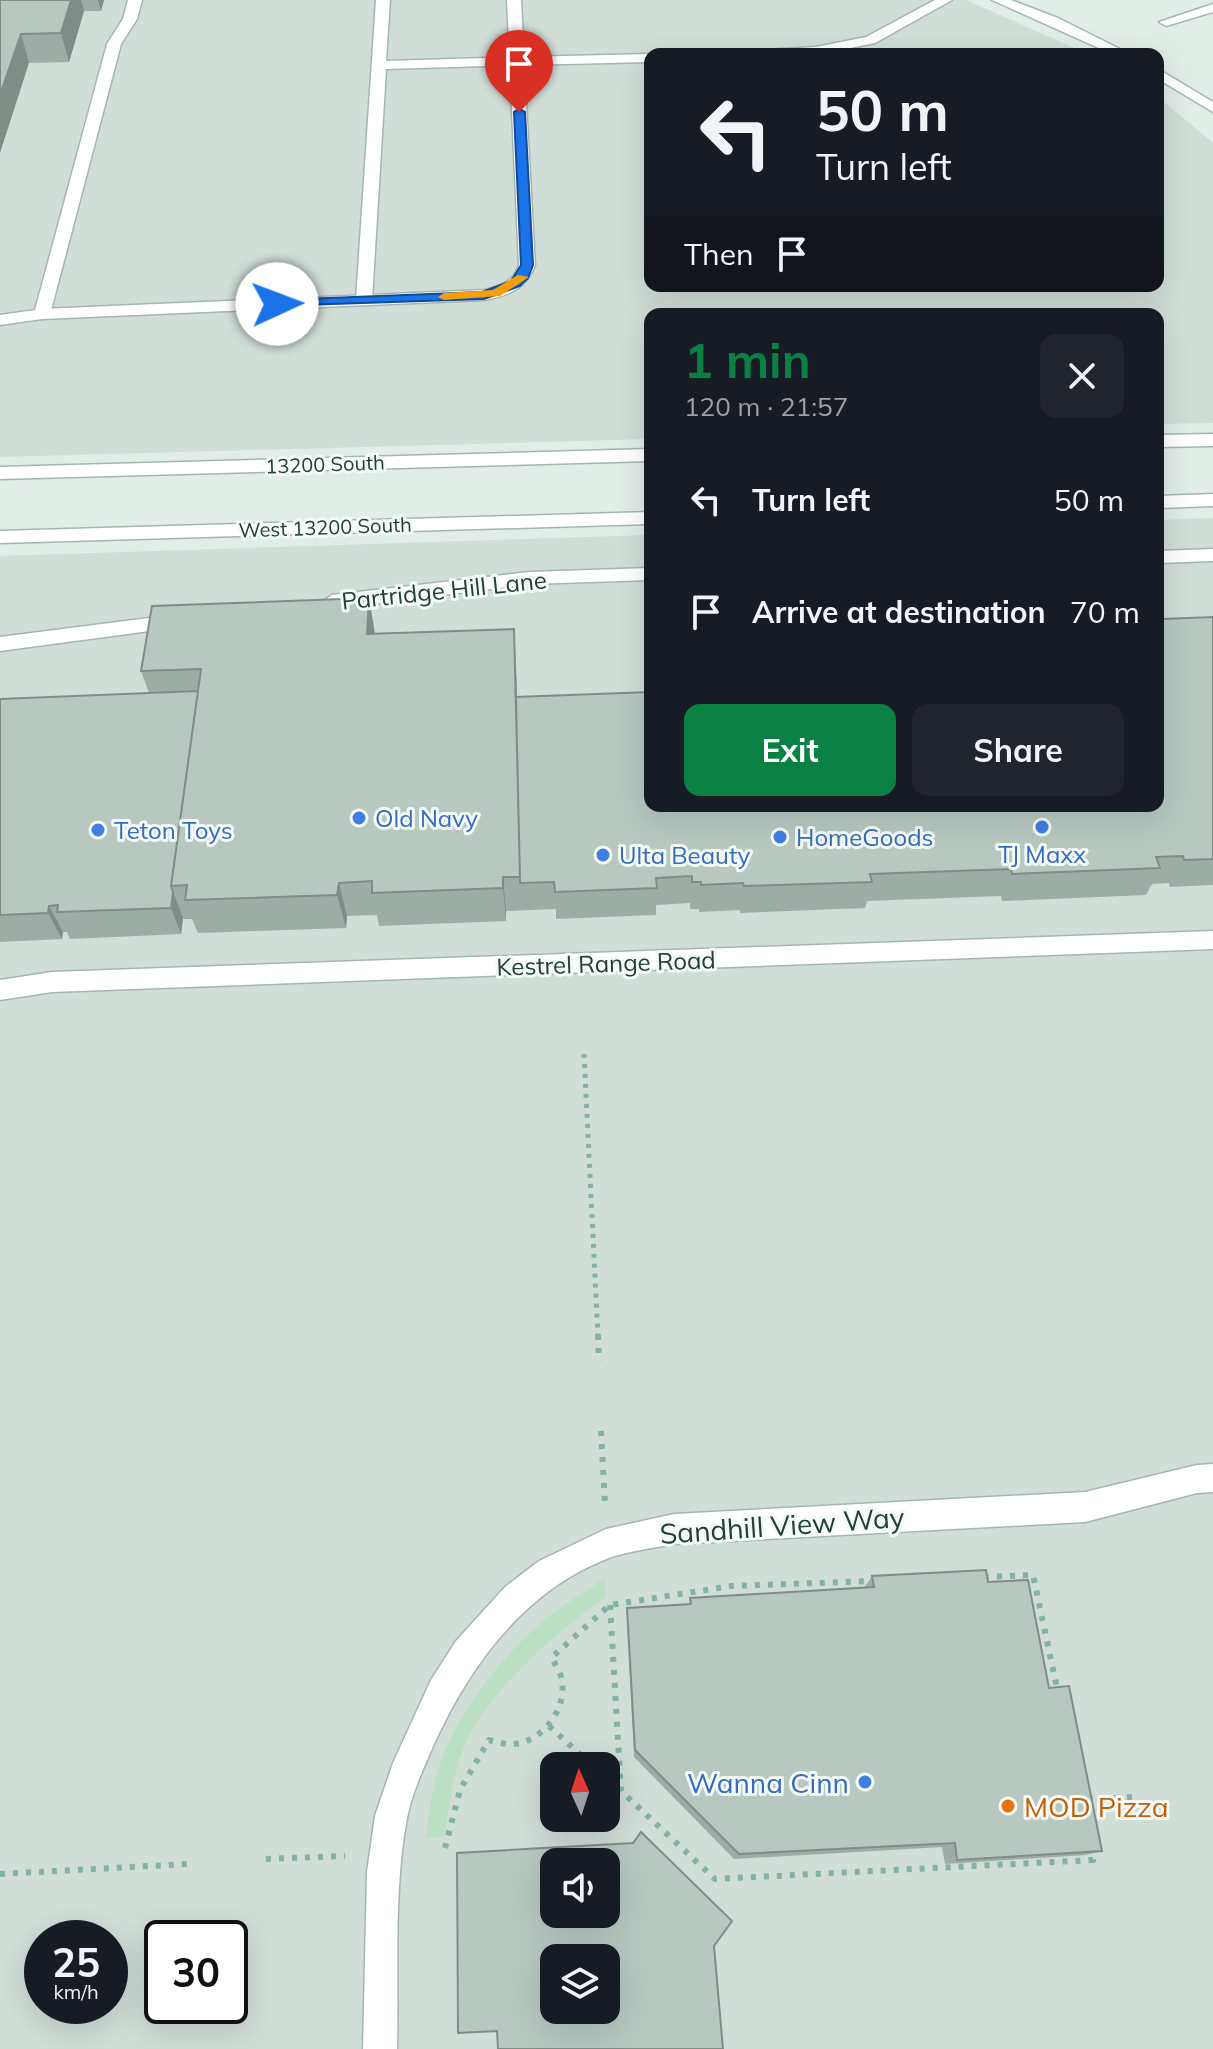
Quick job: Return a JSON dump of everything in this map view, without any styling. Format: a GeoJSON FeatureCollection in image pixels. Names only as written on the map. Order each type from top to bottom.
{"type":"FeatureCollection","features":[{"type":"Feature","properties":{"kind":"street"},"geometry":{"type":"LineString","coordinates":[[42,314],[114,44],[130,19],[135,0]]}},
{"type":"Feature","properties":{"kind":"street"},"geometry":{"type":"LineString","coordinates":[[364,300],[383,0]]}},
{"type":"Feature","properties":{"kind":"street"},"geometry":{"type":"LineString","coordinates":[[0,320],[42,314],[484,295],[507,289],[522,278],[527,265],[514,0]]}},
{"type":"Feature","properties":{"kind":"street"},"geometry":{"type":"LineString","coordinates":[[831,48],[870,40],[945,0]]}},
{"type":"Feature","properties":{"kind":"street"},"geometry":{"type":"LineString","coordinates":[[999,0],[1111,48]]}},
{"type":"Feature","properties":{"kind":"street"},"geometry":{"type":"LineString","coordinates":[[1166,22],[1213,8]]}},
{"type":"Feature","properties":{"kind":"street"},"geometry":{"type":"LineString","coordinates":[[378,65],[644,58]]}},
{"type":"Feature","properties":{"kind":"street"},"geometry":{"type":"LineString","coordinates":[[1164,77],[1213,108]]}},
{"type":"Feature","properties":{"kind":"street"},"geometry":{"type":"LineString","coordinates":[[1164,441],[1213,440]]}},
{"type":"Feature","properties":{"kind":"street","name":"13200 South"},"geometry":{"type":"LineString","coordinates":[[0,473],[644,455]]}},
{"type":"Feature","properties":{"kind":"street"},"geometry":{"type":"LineString","coordinates":[[1164,502],[1213,500]]}},
{"type":"Feature","properties":{"kind":"street","name":"West 13200 South"},"geometry":{"type":"LineString","coordinates":[[0,537],[644,518]]}},
{"type":"Feature","properties":{"kind":"street"},"geometry":{"type":"LineString","coordinates":[[1164,557],[1213,555]]}},
{"type":"Feature","properties":{"kind":"street","name":"Partridge Hill Lane"},"geometry":{"type":"LineString","coordinates":[[313,605],[529,578],[644,574]]}},
{"type":"Feature","properties":{"kind":"street"},"geometry":{"type":"LineString","coordinates":[[0,644],[193,619]]}},
{"type":"Feature","properties":{"kind":"street","name":"Kestrel Range Road"},"geometry":{"type":"LineString","coordinates":[[0,990],[52,982],[1213,940]]}},
{"type":"Feature","properties":{"kind":"street","name":"Sandhill View Way"},"geometry":{"type":"LineString","coordinates":[[380,2049],[385,1862],[391,1816],[409,1763],[442,1691],[467,1652],[516,1598],[550,1572],[606,1544],[674,1529],[1085,1507],[1197,1479],[1213,1478]]}},
{"type":"Feature","properties":{"kind":"path"},"geometry":{"type":"LineString","coordinates":[[584,1054],[599,1361]]}},
{"type":"Feature","properties":{"kind":"path"},"geometry":{"type":"LineString","coordinates":[[601,1431],[605,1504]]}},
{"type":"Feature","properties":{"kind":"path"},"geometry":{"type":"LineString","coordinates":[[969,1577],[1033,1575],[1062,1710]]}},
{"type":"Feature","properties":{"kind":"path"},"geometry":{"type":"LineString","coordinates":[[445,1848],[460,1790],[489,1740],[513,1745],[549,1726],[561,1705],[562,1681],[552,1657],[610,1605],[731,1586],[890,1580]]}},
{"type":"Feature","properties":{"kind":"path"},"geometry":{"type":"LineString","coordinates":[[610,1605],[621,1791],[715,1879],[1093,1860],[1090,1845]]}},
{"type":"Feature","properties":{"kind":"path"},"geometry":{"type":"LineString","coordinates":[[549,1726],[578,1752]]}},
{"type":"Feature","properties":{"kind":"path"},"geometry":{"type":"LineString","coordinates":[[1084,1814],[1081,1799],[1135,1797]]}},
{"type":"Feature","properties":{"kind":"path"},"geometry":{"type":"LineString","coordinates":[[266,1859],[346,1856]]}},
{"type":"Feature","properties":{"kind":"path"},"geometry":{"type":"LineString","coordinates":[[0,1874],[187,1864]]}},
{"type":"Feature","properties":{"kind":"shaded area"},"geometry":{"type":"Polygon","coordinates":[[[0,0],[966,0],[1074,48],[644,48],[644,292],[1164,292],[1164,102],[1213,143],[1213,423],[1164,424],[1164,308],[644,308],[644,439],[0,457],[0,0]]]}},
{"type":"Feature","properties":{"kind":"shaded area"},"geometry":{"type":"Polygon","coordinates":[[[1213,518],[1213,2049],[0,2049],[0,556],[644,535],[644,812],[1164,812],[1164,520],[1213,518]]]}},
{"type":"Feature","properties":{"kind":"green space"},"geometry":{"type":"Polygon","coordinates":[[[604,1579],[606,1597],[544,1646],[487,1708],[462,1752],[444,1836],[426,1838],[433,1789],[444,1753],[479,1691],[505,1658],[534,1629],[604,1579]]]}},
{"type":"Feature","properties":{"kind":"building"},"geometry":{"type":"Polygon","coordinates":[[[0,0],[71,0],[61,33],[21,34],[0,95],[0,0]]]}},
{"type":"Feature","properties":{"kind":"building","name":"Old Navy"},"geometry":{"type":"Polygon","coordinates":[[[369,598],[367,634],[514,629],[520,877],[503,877],[503,888],[372,893],[372,881],[339,883],[337,895],[185,900],[187,885],[171,886],[201,669],[141,671],[152,606],[369,598]]]}},
{"type":"Feature","properties":{"kind":"building"},"geometry":{"type":"Polygon","coordinates":[[[1213,617],[1213,859],[1156,857],[1160,868],[1012,874],[1011,869],[870,874],[872,882],[701,885],[701,882],[692,882],[692,876],[656,878],[657,888],[555,892],[554,882],[520,883],[516,697],[644,692],[644,812],[1164,812],[1164,619],[1213,617]]]}},
{"type":"Feature","properties":{"kind":"building","name":"Teton Toys"},"geometry":{"type":"Polygon","coordinates":[[[198,691],[171,886],[171,908],[57,912],[58,905],[49,906],[48,913],[0,915],[0,699],[198,691]]]}},
{"type":"Feature","properties":{"kind":"building"},"geometry":{"type":"Polygon","coordinates":[[[986,1570],[988,1582],[1028,1580],[1049,1688],[1069,1686],[1102,1851],[957,1860],[955,1843],[739,1854],[635,1750],[627,1608],[691,1604],[690,1598],[874,1587],[872,1576],[986,1570]]]}},
{"type":"Feature","properties":{"kind":"building"},"geometry":{"type":"Polygon","coordinates":[[[641,1832],[732,1921],[714,1946],[723,2049],[498,2049],[497,2031],[458,2033],[457,1853],[540,1848],[540,1928],[620,1928],[620,1848],[545,1848],[633,1843],[641,1832]]]}},
{"type":"Feature","properties":{"kind":"slow traffic"},"geometry":{"type":"LineString","coordinates":[[444,297],[496,293],[516,284],[522,277]]}},
{"type":"Feature","properties":{"kind":"place","name":"Old Navy"},"geometry":{"type":"Point","coordinates":[359,818]}},
{"type":"Feature","properties":{"kind":"place","name":"TJ Maxx"},"geometry":{"type":"Point","coordinates":[1042,827]}},
{"type":"Feature","properties":{"kind":"place","name":"Teton Toys"},"geometry":{"type":"Point","coordinates":[98,830]}},
{"type":"Feature","properties":{"kind":"place","name":"HomeGoods"},"geometry":{"type":"Point","coordinates":[780,837]}},
{"type":"Feature","properties":{"kind":"place","name":"Ulta Beauty"},"geometry":{"type":"Point","coordinates":[603,855]}},
{"type":"Feature","properties":{"kind":"place","name":"Wanna Cinn"},"geometry":{"type":"Point","coordinates":[865,1782]}},
{"type":"Feature","properties":{"kind":"place","name":"MOD Pizza"},"geometry":{"type":"Point","coordinates":[1008,1806]}},
{"type":"Feature","properties":{"kind":"route"},"geometry":{"type":"LineString","coordinates":[[277,304],[484,295],[516,284],[527,265],[519,112]]}}]}
